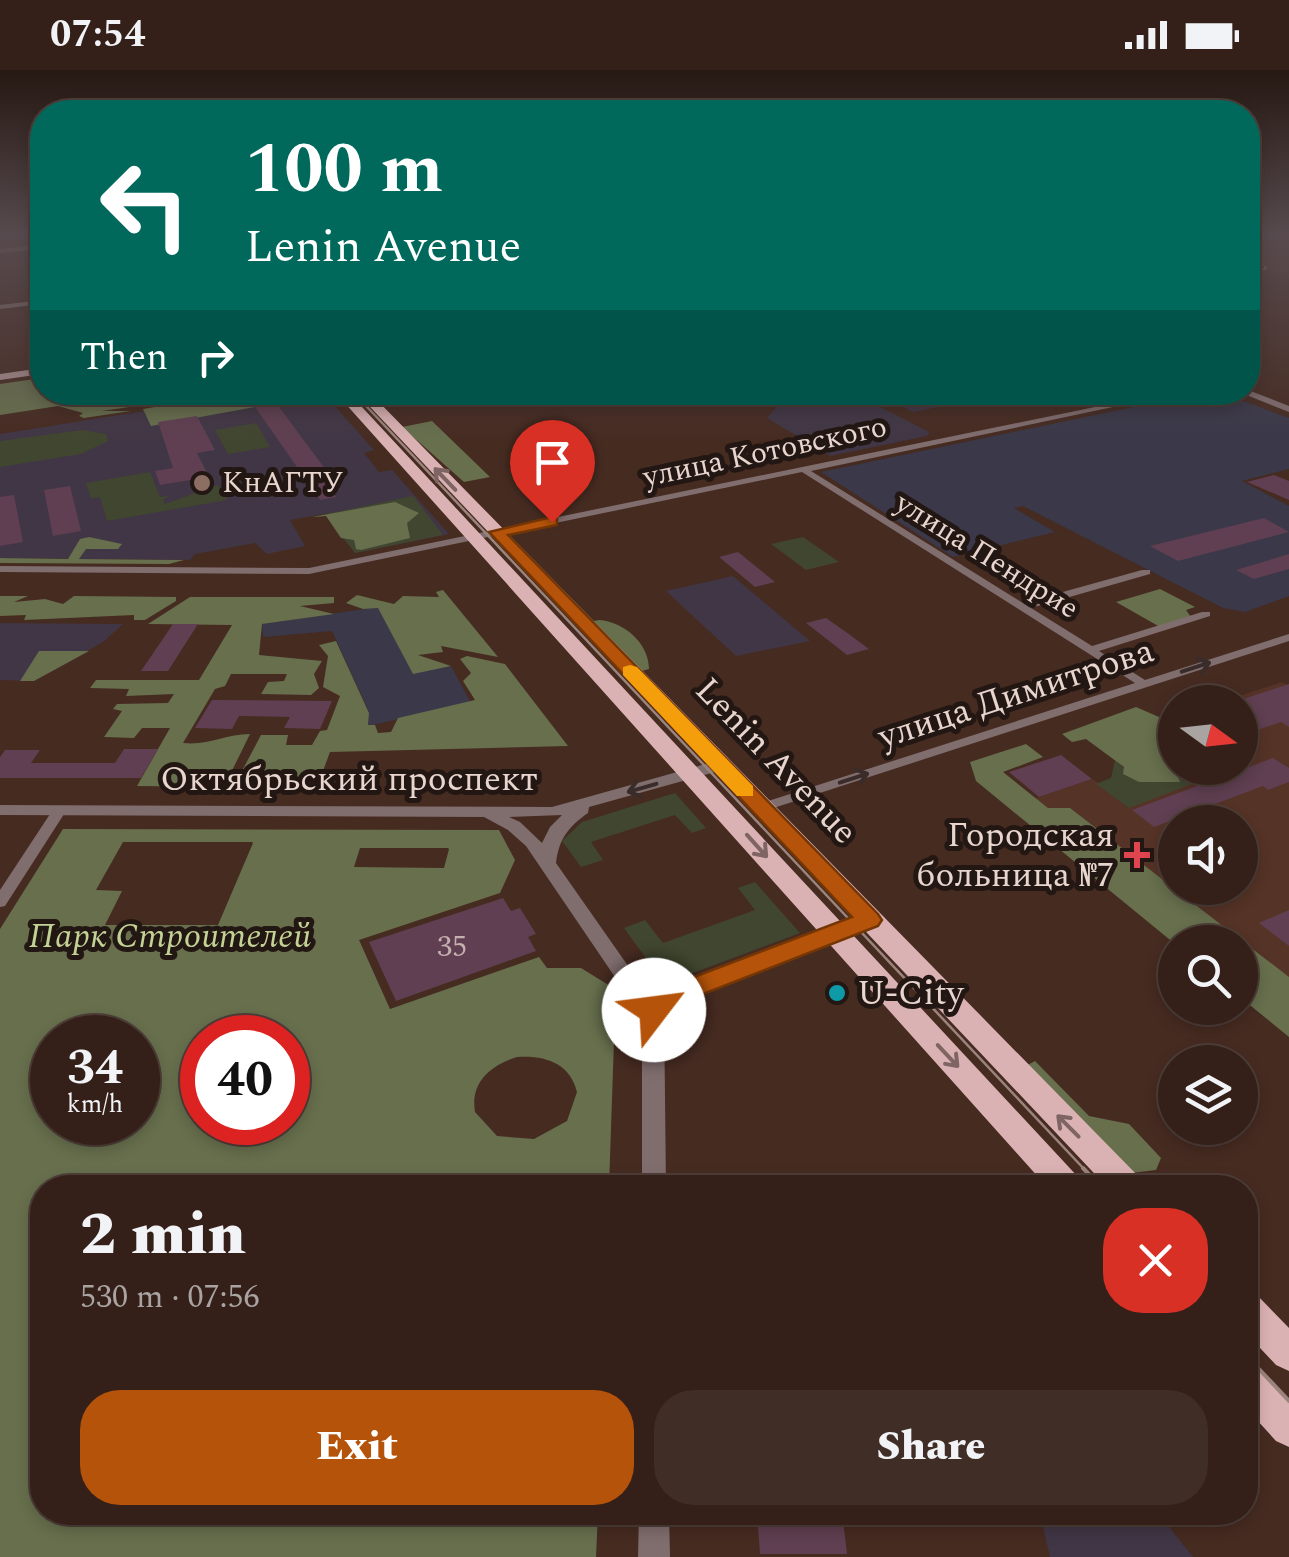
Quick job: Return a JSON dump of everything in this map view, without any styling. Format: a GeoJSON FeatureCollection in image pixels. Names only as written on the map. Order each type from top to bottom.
{"type":"FeatureCollection","features":[{"type":"Feature","properties":{"kind":"highway","name":"Lenin Avenue"},"geometry":{"type":"LineString","coordinates":[[353,405],[1056,1175]]}},
{"type":"Feature","properties":{"kind":"highway","name":"Lenin Avenue"},"geometry":{"type":"LineString","coordinates":[[375,405],[1116,1175]]}},
{"type":"Feature","properties":{"kind":"highway"},"geometry":{"type":"LineString","coordinates":[[1258,1322],[1289,1354]]}},
{"type":"Feature","properties":{"kind":"highway"},"geometry":{"type":"LineString","coordinates":[[1258,1394],[1289,1428]]}},
{"type":"Feature","properties":{"kind":"main road"},"geometry":{"type":"LineString","coordinates":[[1,374],[30,370]]}},
{"type":"Feature","properties":{"kind":"street"},"geometry":{"type":"LineString","coordinates":[[0,307],[30,303]]}},
{"type":"Feature","properties":{"kind":"street"},"geometry":{"type":"LineString","coordinates":[[1260,399],[1289,409]]}},
{"type":"Feature","properties":{"kind":"street","name":"улица Котовского"},"geometry":{"type":"LineString","coordinates":[[0,569],[309,571],[1118,405]]}},
{"type":"Feature","properties":{"kind":"street","name":"улица Пендрие"},"geometry":{"type":"LineString","coordinates":[[804,470],[1144,684]]}},
{"type":"Feature","properties":{"kind":"street"},"geometry":{"type":"LineString","coordinates":[[1022,607],[1146,572]]}},
{"type":"Feature","properties":{"kind":"street"},"geometry":{"type":"LineString","coordinates":[[1091,650],[1206,614]]}},
{"type":"Feature","properties":{"kind":"street","name":"улица Димитрова"},"geometry":{"type":"LineString","coordinates":[[761,808],[1289,636]]}},
{"type":"Feature","properties":{"kind":"street","name":"Октябрьский проспект"},"geometry":{"type":"LineString","coordinates":[[0,810],[552,812],[720,765]]}},
{"type":"Feature","properties":{"kind":"street"},"geometry":{"type":"LineString","coordinates":[[547,863],[548,840],[561,824],[591,803]]}},
{"type":"Feature","properties":{"kind":"street"},"geometry":{"type":"LineString","coordinates":[[0,902],[59,811]]}},
{"type":"Feature","properties":{"kind":"street"},"geometry":{"type":"LineString","coordinates":[[488,814],[514,826],[547,863],[626,978],[653,1003],[654,1175]]}},
{"type":"Feature","properties":{"kind":"street"},"geometry":{"type":"LineString","coordinates":[[653,1003],[870,920]]}},
{"type":"Feature","properties":{"kind":"street"},"geometry":{"type":"LineString","coordinates":[[654,1525],[654,1557]]}},
{"type":"Feature","properties":{"kind":"shaded area","name":"КнАГТУ"},"geometry":{"type":"Polygon","coordinates":[[[182,405],[334,405],[374,450],[364,453],[379,472],[392,470],[449,534],[355,553],[329,513],[290,520],[305,546],[267,554],[255,543],[195,554],[190,560],[0,558],[0,434],[182,405]]]}},
{"type":"Feature","properties":{"kind":"shaded area"},"geometry":{"type":"Polygon","coordinates":[[[778,405],[876,405],[929,432],[927,436],[830,456],[767,418],[778,405]]]}},
{"type":"Feature","properties":{"kind":"shaded area"},"geometry":{"type":"Polygon","coordinates":[[[899,405],[949,405],[913,412],[899,405]]]}},
{"type":"Feature","properties":{"kind":"shaded area"},"geometry":{"type":"Polygon","coordinates":[[[1143,405],[1254,405],[1289,418],[1289,469],[1242,481],[1289,506],[1289,596],[1245,612],[1223,608],[1023,506],[1014,508],[1055,532],[953,557],[821,472],[1143,405]]]}},
{"type":"Feature","properties":{"kind":"shaded area"},"geometry":{"type":"Polygon","coordinates":[[[733,576],[810,641],[736,656],[666,591],[733,576]]]}},
{"type":"Feature","properties":{"kind":"shaded area"},"geometry":{"type":"Polygon","coordinates":[[[378,607],[413,673],[451,666],[471,703],[368,726],[369,712],[332,631],[263,637],[262,624],[378,607]]]}},
{"type":"Feature","properties":{"kind":"shaded area"},"geometry":{"type":"Polygon","coordinates":[[[0,623],[123,624],[103,642],[34,681],[0,680],[0,623]]]}},
{"type":"Feature","properties":{"kind":"shaded area","name":"Городская больница №7"},"geometry":{"type":"Polygon","coordinates":[[[1282,682],[1289,686],[1289,1006],[1258,966],[1258,925],[1215,925],[1186,905],[1258,905],[1258,805],[1158,805],[1158,886],[1031,800],[1092,779],[1101,784],[1158,772],[1158,785],[1258,785],[1258,690],[1282,682]]]}},
{"type":"Feature","properties":{"kind":"shaded area"},"geometry":{"type":"Polygon","coordinates":[[[1043,1525],[1168,1525],[1193,1557],[1050,1557],[1043,1525]]]}},
{"type":"Feature","properties":{"kind":"green space"},"geometry":{"type":"Polygon","coordinates":[[[30,380],[30,405],[143,405],[102,411],[131,411],[84,418],[79,416],[83,413],[58,406],[0,415],[0,384],[30,380]]]}},
{"type":"Feature","properties":{"kind":"green space"},"geometry":{"type":"Polygon","coordinates":[[[167,405],[255,407],[151,426],[143,409],[167,405]]]}},
{"type":"Feature","properties":{"kind":"green space"},"geometry":{"type":"Polygon","coordinates":[[[432,421],[490,477],[464,482],[402,427],[432,421]]]}},
{"type":"Feature","properties":{"kind":"green space"},"geometry":{"type":"Polygon","coordinates":[[[256,423],[270,447],[228,454],[215,430],[256,423]]]}},
{"type":"Feature","properties":{"kind":"green space"},"geometry":{"type":"Polygon","coordinates":[[[82,430],[106,434],[108,441],[81,454],[0,467],[0,441],[82,430]]]}},
{"type":"Feature","properties":{"kind":"green space"},"geometry":{"type":"Polygon","coordinates":[[[150,472],[160,497],[169,496],[163,500],[165,504],[218,485],[227,500],[107,521],[100,497],[91,498],[86,483],[150,472]]]}},
{"type":"Feature","properties":{"kind":"green space"},"geometry":{"type":"Polygon","coordinates":[[[413,496],[443,535],[355,553],[326,516],[312,517],[413,496]]]}},
{"type":"Feature","properties":{"kind":"green space"},"geometry":{"type":"Polygon","coordinates":[[[395,502],[419,513],[407,523],[410,538],[361,550],[356,549],[354,540],[341,538],[326,516],[312,517],[395,502]]]}},
{"type":"Feature","properties":{"kind":"green space"},"geometry":{"type":"Polygon","coordinates":[[[89,537],[122,544],[118,549],[86,549],[79,559],[184,560],[169,564],[0,563],[0,558],[68,559],[80,539],[89,537]]]}},
{"type":"Feature","properties":{"kind":"green space"},"geometry":{"type":"Polygon","coordinates":[[[803,537],[839,562],[806,570],[771,544],[803,537]]]}},
{"type":"Feature","properties":{"kind":"green space"},"geometry":{"type":"Polygon","coordinates":[[[1160,589],[1195,607],[1186,610],[1191,617],[1160,627],[1116,602],[1160,589]]]}},
{"type":"Feature","properties":{"kind":"green space"},"geometry":{"type":"Polygon","coordinates":[[[443,590],[498,657],[441,646],[443,652],[418,655],[451,666],[413,674],[378,608],[363,609],[346,603],[357,595],[394,604],[403,596],[439,597],[436,592],[443,590]]]}},
{"type":"Feature","properties":{"kind":"green space"},"geometry":{"type":"Polygon","coordinates":[[[0,596],[28,596],[14,602],[45,599],[63,604],[74,596],[176,597],[176,601],[145,620],[134,620],[134,615],[24,620],[26,615],[0,616],[0,596]]]}},
{"type":"Feature","properties":{"kind":"green space"},"geometry":{"type":"Polygon","coordinates":[[[190,597],[334,597],[334,603],[300,606],[334,614],[262,624],[259,655],[322,661],[314,674],[319,688],[311,695],[261,694],[268,682],[284,681],[287,674],[231,674],[225,686],[215,689],[183,743],[250,734],[224,787],[137,786],[170,728],[142,728],[134,738],[104,737],[122,711],[113,709],[117,704],[168,703],[174,694],[126,696],[129,689],[90,688],[96,680],[199,680],[232,625],[148,624],[190,597]]]}},
{"type":"Feature","properties":{"kind":"green space"},"geometry":{"type":"Polygon","coordinates":[[[599,620],[617,625],[633,636],[645,651],[649,669],[638,672],[589,622],[599,620]]]}},
{"type":"Feature","properties":{"kind":"green space"},"geometry":{"type":"Polygon","coordinates":[[[336,641],[369,713],[368,725],[375,725],[378,733],[391,732],[398,718],[475,700],[463,681],[471,673],[460,659],[467,656],[505,664],[568,746],[330,752],[317,787],[234,786],[261,735],[288,735],[286,745],[312,745],[320,731],[327,730],[340,696],[323,687],[328,656],[319,645],[336,641]]]}},
{"type":"Feature","properties":{"kind":"green space"},"geometry":{"type":"Polygon","coordinates":[[[39,651],[89,651],[34,681],[20,681],[39,651]]]}},
{"type":"Feature","properties":{"kind":"green space"},"geometry":{"type":"Polygon","coordinates":[[[1136,707],[1158,717],[1158,782],[1139,782],[1123,774],[1124,767],[1086,739],[1072,742],[1062,734],[1136,707]]]}},
{"type":"Feature","properties":{"kind":"green space"},"geometry":{"type":"Polygon","coordinates":[[[1026,744],[1043,757],[1003,772],[1048,808],[1070,808],[1158,876],[1158,905],[1196,905],[1222,925],[1158,925],[1158,930],[976,781],[970,762],[1026,744]]]}},
{"type":"Feature","properties":{"kind":"green space"},"geometry":{"type":"Polygon","coordinates":[[[1115,760],[1139,782],[1189,785],[1129,808],[1096,784],[1111,778],[1115,760]]]}},
{"type":"Feature","properties":{"kind":"green space"},"geometry":{"type":"Polygon","coordinates":[[[675,793],[706,828],[692,833],[675,815],[591,842],[603,860],[581,867],[562,841],[582,822],[675,793]]]}},
{"type":"Feature","properties":{"kind":"green space","name":"Парк Строителей"},"geometry":{"type":"Polygon","coordinates":[[[63,829],[499,830],[515,860],[500,893],[359,940],[390,1009],[539,957],[547,968],[581,968],[615,989],[609,1175],[30,1175],[30,1525],[597,1525],[596,1557],[0,1557],[0,929],[63,829]],[[123,842],[96,890],[122,891],[105,925],[218,925],[252,842],[123,842]],[[360,848],[354,867],[444,868],[448,848],[360,848]],[[527,1057],[499,1065],[479,1084],[475,1112],[497,1136],[534,1139],[567,1121],[577,1092],[569,1074],[555,1063],[527,1057]]]}},
{"type":"Feature","properties":{"kind":"green space"},"geometry":{"type":"Polygon","coordinates":[[[755,882],[800,933],[690,974],[656,972],[624,928],[645,920],[663,943],[755,910],[738,888],[755,882]]]}},
{"type":"Feature","properties":{"kind":"green space"},"geometry":{"type":"Polygon","coordinates":[[[1258,953],[1289,977],[1289,1037],[1258,1012],[1258,953]]]}},
{"type":"Feature","properties":{"kind":"green space"},"geometry":{"type":"Polygon","coordinates":[[[1035,1061],[1089,1116],[1129,1124],[1161,1158],[1156,1170],[1131,1173],[1022,1068],[1035,1061]]]}},
{"type":"Feature","properties":{"kind":"building"},"geometry":{"type":"Polygon","coordinates":[[[254,405],[278,405],[340,489],[332,490],[336,497],[320,500],[254,405]]]}},
{"type":"Feature","properties":{"kind":"building"},"geometry":{"type":"Polygon","coordinates":[[[197,416],[215,450],[197,453],[209,477],[160,485],[155,471],[173,468],[158,422],[197,416]]]}},
{"type":"Feature","properties":{"kind":"building"},"geometry":{"type":"Polygon","coordinates":[[[1274,475],[1289,481],[1289,500],[1247,482],[1274,475]]]}},
{"type":"Feature","properties":{"kind":"building"},"geometry":{"type":"Polygon","coordinates":[[[70,486],[81,531],[53,536],[44,490],[70,486]]]}},
{"type":"Feature","properties":{"kind":"building"},"geometry":{"type":"Polygon","coordinates":[[[14,495],[23,542],[0,546],[0,497],[14,495]]]}},
{"type":"Feature","properties":{"kind":"building"},"geometry":{"type":"Polygon","coordinates":[[[1264,518],[1289,532],[1178,561],[1150,546],[1264,518]]]}},
{"type":"Feature","properties":{"kind":"building"},"geometry":{"type":"Polygon","coordinates":[[[738,552],[775,582],[755,587],[719,557],[738,552]]]}},
{"type":"Feature","properties":{"kind":"building"},"geometry":{"type":"Polygon","coordinates":[[[1289,554],[1289,569],[1254,579],[1236,570],[1289,554]]]}},
{"type":"Feature","properties":{"kind":"building"},"geometry":{"type":"Polygon","coordinates":[[[826,618],[869,649],[847,655],[806,623],[826,618]]]}},
{"type":"Feature","properties":{"kind":"building"},"geometry":{"type":"Polygon","coordinates":[[[173,624],[198,624],[168,671],[141,671],[173,624]]]}},
{"type":"Feature","properties":{"kind":"building"},"geometry":{"type":"Polygon","coordinates":[[[1289,684],[1289,727],[1281,722],[1258,730],[1258,694],[1289,684]]]}},
{"type":"Feature","properties":{"kind":"building"},"geometry":{"type":"Polygon","coordinates":[[[212,700],[332,701],[320,729],[284,728],[290,717],[239,716],[232,729],[195,728],[212,700]]]}},
{"type":"Feature","properties":{"kind":"building"},"geometry":{"type":"Polygon","coordinates":[[[124,749],[158,749],[141,778],[0,778],[0,757],[5,750],[40,750],[31,763],[115,763],[124,749]]]}},
{"type":"Feature","properties":{"kind":"building"},"geometry":{"type":"Polygon","coordinates":[[[1061,755],[1092,779],[1039,797],[1009,772],[1061,755]]]}},
{"type":"Feature","properties":{"kind":"building"},"geometry":{"type":"Polygon","coordinates":[[[1273,758],[1289,768],[1289,782],[1268,790],[1263,786],[1212,805],[1158,805],[1158,825],[1154,827],[1132,810],[1200,785],[1258,785],[1258,764],[1273,758]]]}},
{"type":"Feature","properties":{"kind":"building"},"geometry":{"type":"Polygon","coordinates":[[[503,898],[511,911],[520,908],[536,934],[528,937],[536,951],[396,1001],[369,942],[503,898]]]}},
{"type":"Feature","properties":{"kind":"building"},"geometry":{"type":"Polygon","coordinates":[[[1289,910],[1289,946],[1259,923],[1289,910]]]}},
{"type":"Feature","properties":{"kind":"building"},"geometry":{"type":"Polygon","coordinates":[[[758,1525],[844,1525],[847,1554],[760,1554],[758,1525]]]}},
{"type":"Feature","properties":{"kind":"tram line"},"geometry":{"type":"LineString","coordinates":[[365,405],[1085,1170]]}},
{"type":"Feature","properties":{"kind":"tram line"},"geometry":{"type":"LineString","coordinates":[[1083,1168],[1090,1175]]}},
{"type":"Feature","properties":{"kind":"tram line"},"geometry":{"type":"LineString","coordinates":[[1258,1368],[1289,1401]]}},
{"type":"Feature","properties":{"kind":"slow traffic"},"geometry":{"type":"LineString","coordinates":[[630,671],[745,791]]}},
{"type":"Feature","properties":{"kind":"place","name":"КнАГТУ"},"geometry":{"type":"Point","coordinates":[202,483]}},
{"type":"Feature","properties":{"kind":"place","name":"Городская больница №7"},"geometry":{"type":"Point","coordinates":[1137,855]}},
{"type":"Feature","properties":{"kind":"place","name":"U-City"},"geometry":{"type":"Point","coordinates":[837,993]}},
{"type":"Feature","properties":{"kind":"route"},"geometry":{"type":"LineString","coordinates":[[552,522],[497,532],[870,920],[653,1003],[654,1010]]}}]}
